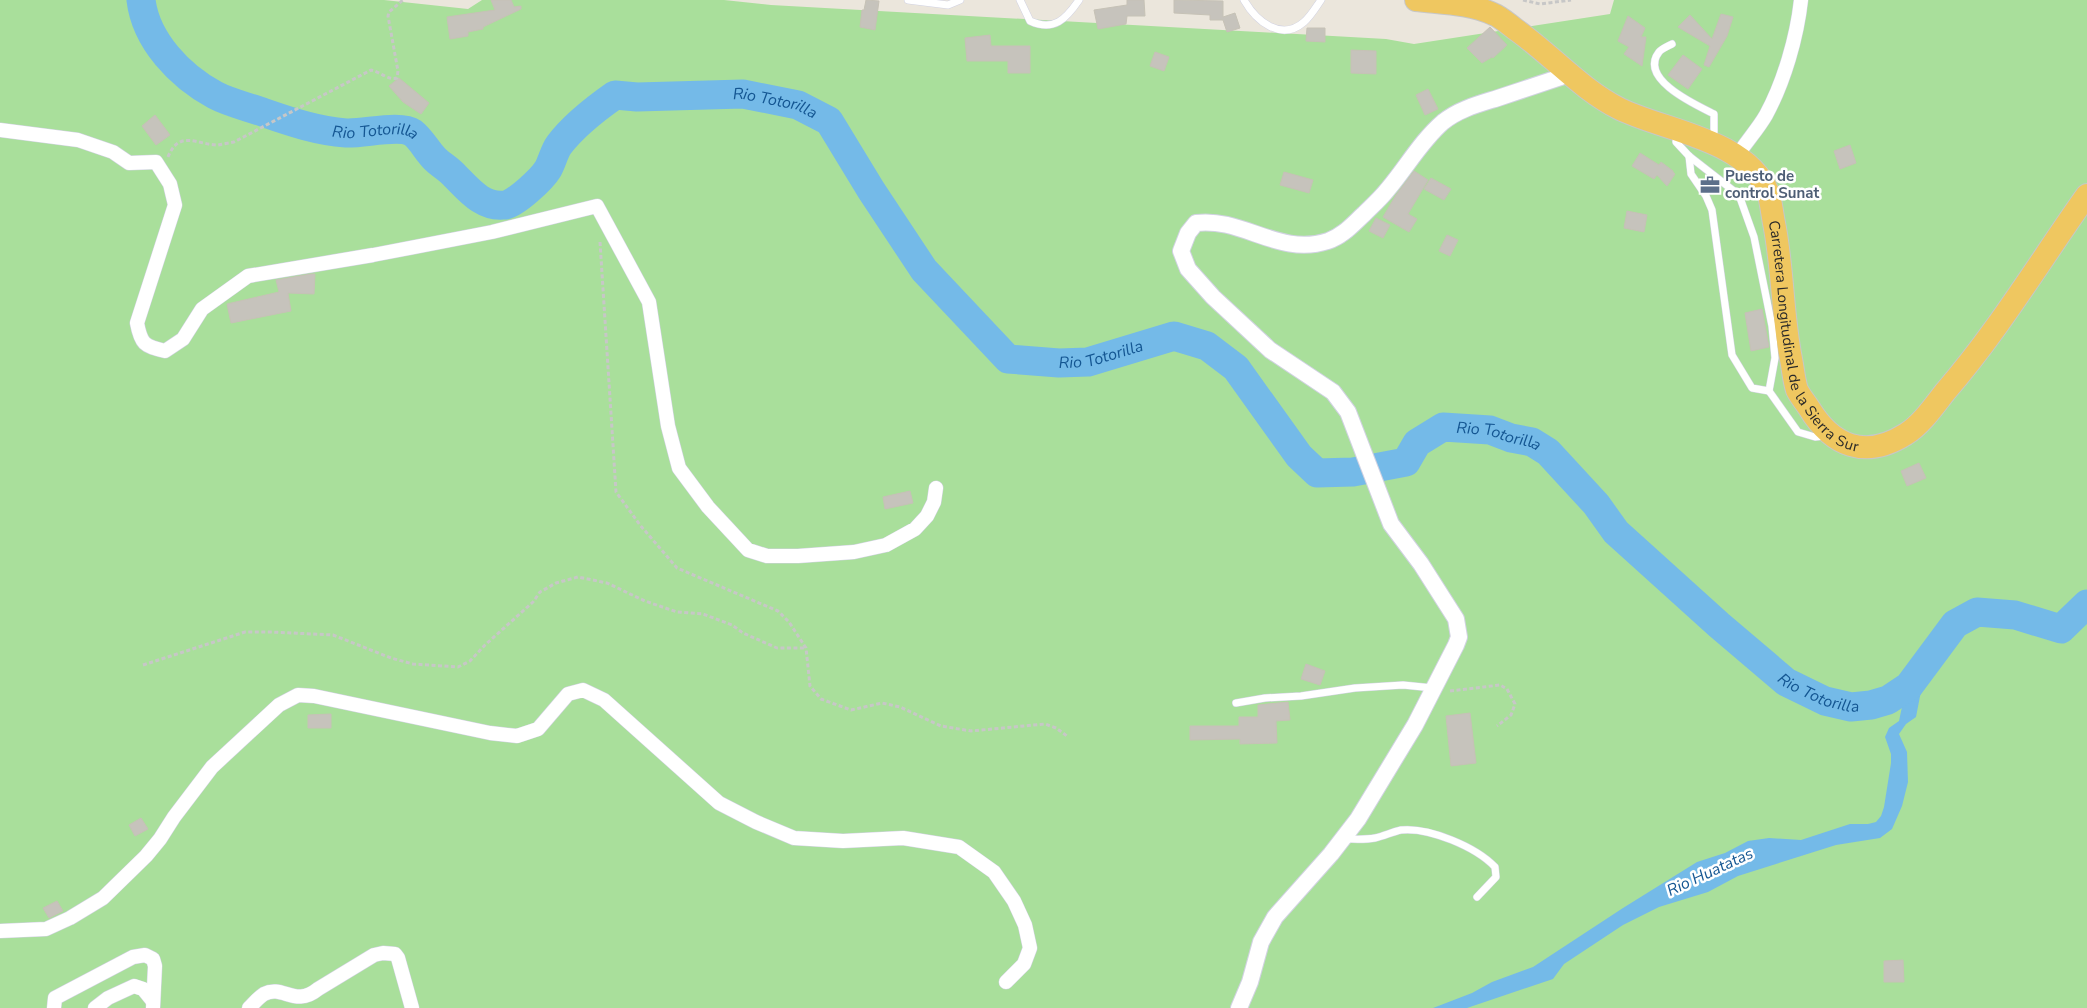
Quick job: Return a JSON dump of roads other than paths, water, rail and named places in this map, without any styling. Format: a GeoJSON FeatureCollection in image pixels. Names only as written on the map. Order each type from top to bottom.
{"type":"FeatureCollection","features":[{"type":"Feature","properties":{"kind":"highway","name":"Carretera Longitudinal de la Sierra Sur"},"geometry":{"type":"LineString","coordinates":[[1416,0],[1470,7],[1494,14],[1534,42],[1584,86],[1620,109],[1713,144],[1737,156],[1756,172],[1768,192],[1778,247],[1789,349],[1797,390],[1818,423],[1830,435],[1846,445],[1867,447],[1888,444],[1909,433],[1956,379],[1993,332],[2087,195]]}},
{"type":"Feature","properties":{"kind":"street"},"geometry":{"type":"LineString","coordinates":[[1737,156],[1766,115],[1780,82],[1798,29],[1801,0]]}},
{"type":"Feature","properties":{"kind":"street"},"geometry":{"type":"LineString","coordinates":[[1239,1008],[1250,982],[1261,942],[1275,917],[1331,854],[1358,819],[1378,788],[1415,725],[1433,688],[1443,674],[1456,645],[1458,628],[1456,620],[1421,564],[1391,524],[1348,412],[1333,392],[1270,350],[1198,282],[1184,262],[1181,250],[1188,233],[1196,223],[1210,222],[1230,225],[1286,244],[1312,245],[1330,240],[1348,230],[1387,190],[1432,132],[1445,121],[1468,108],[1570,74]]}},
{"type":"Feature","properties":{"kind":"street"},"geometry":{"type":"LineString","coordinates":[[0,130],[78,140],[113,152],[129,163],[156,162],[170,184],[175,205],[137,323],[140,338],[147,347],[165,351],[183,338],[202,309],[248,276],[373,255],[492,232],[597,206],[649,302],[668,426],[679,468],[708,507],[748,550],[767,556],[798,556],[854,552],[886,545],[915,529],[927,516],[934,502],[936,488]]}},
{"type":"Feature","properties":{"kind":"street"},"geometry":{"type":"LineString","coordinates":[[0,931],[46,929],[70,918],[103,898],[146,856],[212,767],[279,705],[298,695],[314,696],[490,733],[517,736],[538,729],[568,694],[583,690],[604,700],[718,803],[794,838],[843,841],[903,838],[959,847],[994,872],[1014,901],[1025,925],[1030,948],[1024,964],[1006,982]]}},
{"type":"Feature","properties":{"kind":"street"},"geometry":{"type":"LineString","coordinates":[[249,1008],[266,994],[273,992],[294,997],[311,995],[318,988],[374,955],[383,952],[395,954],[398,958],[412,1008]]}},
{"type":"Feature","properties":{"kind":"street"},"geometry":{"type":"LineString","coordinates":[[54,1008],[55,998],[133,957],[145,955],[152,959],[155,966],[153,1004]]}},
{"type":"Feature","properties":{"kind":"street"},"geometry":{"type":"LineString","coordinates":[[95,1008],[108,998],[134,986],[143,990],[153,1004]]}},
{"type":"Feature","properties":{"kind":"lane"},"geometry":{"type":"LineString","coordinates":[[908,0],[948,5],[960,0]]}},
{"type":"Feature","properties":{"kind":"lane"},"geometry":{"type":"LineString","coordinates":[[1020,0],[1030,21],[1046,26],[1053,25],[1069,14],[1080,0]]}},
{"type":"Feature","properties":{"kind":"lane"},"geometry":{"type":"LineString","coordinates":[[1244,0],[1256,18],[1268,26],[1290,29],[1304,22],[1321,0]]}},
{"type":"Feature","properties":{"kind":"lane"},"geometry":{"type":"LineString","coordinates":[[1672,44],[1659,52],[1655,64],[1656,75],[1667,88],[1714,114],[1713,144]]}},
{"type":"Feature","properties":{"kind":"lane"},"geometry":{"type":"LineString","coordinates":[[1677,130],[1676,142],[1689,156],[1740,195],[1754,237],[1772,326],[1776,358],[1769,391]]}},
{"type":"Feature","properties":{"kind":"lane"},"geometry":{"type":"LineString","coordinates":[[1689,156],[1691,174],[1706,196],[1712,210],[1732,355],[1752,388],[1769,391],[1798,432],[1815,437],[1830,435]]}},
{"type":"Feature","properties":{"kind":"lane"},"geometry":{"type":"LineString","coordinates":[[1236,703],[1355,688],[1403,685],[1433,688]]}},
{"type":"Feature","properties":{"kind":"lane"},"geometry":{"type":"LineString","coordinates":[[1341,839],[1373,838],[1402,830],[1427,832],[1454,841],[1486,858],[1495,867],[1496,877],[1477,897]]}},
{"type":"Feature","properties":{"kind":"water","name":"Rio Huatatas"},"geometry":{"type":"Polygon","coordinates":[[[1922,686],[1916,717],[1906,724],[1899,734],[1907,752],[1908,782],[1902,806],[1892,829],[1880,838],[1836,845],[1738,876],[1708,892],[1659,907],[1623,925],[1564,964],[1553,979],[1467,1008],[1433,1008],[1472,993],[1492,982],[1533,967],[1697,862],[1725,853],[1748,841],[1769,838],[1801,840],[1850,824],[1876,822],[1881,816],[1884,807],[1891,763],[1891,754],[1885,737],[1889,728],[1899,721],[1903,702],[1902,696],[1922,686]]]}},
{"type":"Feature","properties":{"kind":"waterway","name":"Rio Totorilla"},"geometry":{"type":"LineString","coordinates":[[141,0],[144,15],[150,29],[157,43],[167,56],[189,78],[215,95],[285,120],[325,130],[346,133],[391,129],[407,130],[413,133],[435,159],[471,192],[490,204],[509,204],[534,185],[548,169],[557,148],[571,131],[615,95],[637,97],[743,94],[798,105],[829,121],[871,190],[924,270],[1008,359],[1059,363],[1088,362],[1174,336],[1207,346],[1236,368],[1299,456],[1317,473],[1353,472],[1406,462],[1417,443],[1443,427],[1490,430],[1511,438],[1532,442],[1548,452],[1596,504],[1616,532],[1719,625],[1786,682],[1825,701],[1851,707],[1871,705],[1888,700],[1909,686],[1955,624],[1977,612],[2015,615],[2061,629],[2087,604]]}},
{"type":"Feature","properties":{"kind":"place","name":"Puesto de control Sunat"},"geometry":{"type":"Point","coordinates":[1710,185]}}]}
